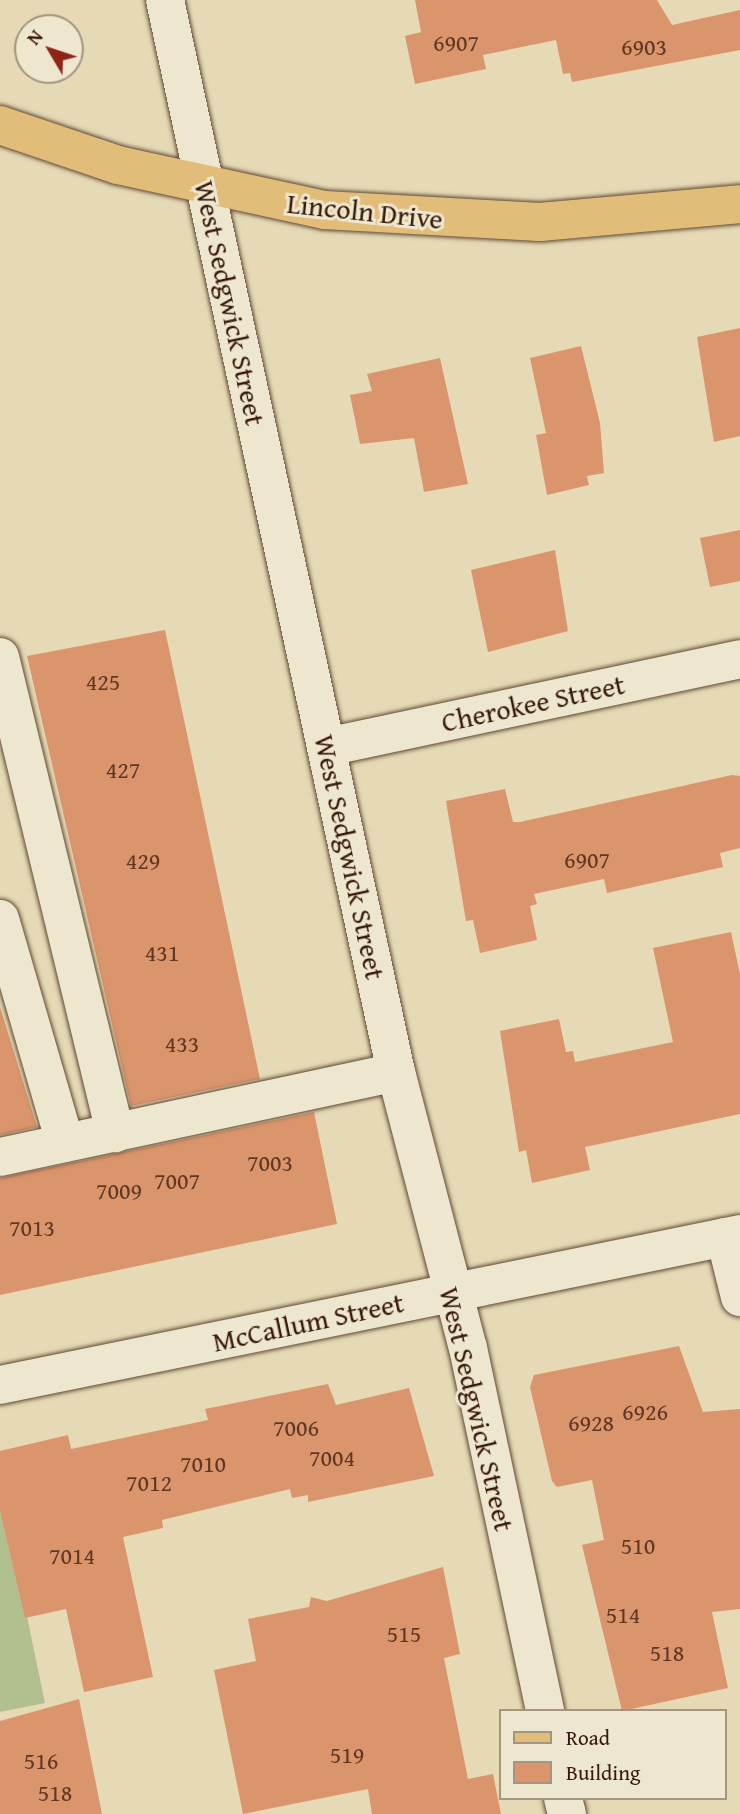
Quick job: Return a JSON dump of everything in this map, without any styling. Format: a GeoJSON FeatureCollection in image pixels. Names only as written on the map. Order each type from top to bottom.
{"type":"FeatureCollection","features":[{"type":"Feature","properties":{"kind":"main road","name":"Lincoln Drive"},"geometry":{"type":"LineString","coordinates":[[0,125],[205,188],[324,210],[469,220],[626,217],[740,204]]}},
{"type":"Feature","properties":{"kind":"street","name":"West Sedgwick Street"},"geometry":{"type":"LineString","coordinates":[[165,0],[396,1072],[451,1292],[545,1709]]}},
{"type":"Feature","properties":{"kind":"street"},"geometry":{"type":"LineString","coordinates":[[0,657],[115,1133]]}},
{"type":"Feature","properties":{"kind":"street","name":"Cherokee Street"},"geometry":{"type":"LineString","coordinates":[[327,747],[740,659]]}},
{"type":"Feature","properties":{"kind":"street"},"geometry":{"type":"LineString","coordinates":[[0,919],[65,1143]]}},
{"type":"Feature","properties":{"kind":"street"},"geometry":{"type":"LineString","coordinates":[[0,1157],[396,1072]]}},
{"type":"Feature","properties":{"kind":"street"},"geometry":{"type":"LineString","coordinates":[[733,1235],[740,1297]]}},
{"type":"Feature","properties":{"kind":"street","name":"McCallum Street"},"geometry":{"type":"LineString","coordinates":[[0,1385],[733,1235]]}},
{"type":"Feature","properties":{"kind":"green space"},"geometry":{"type":"Polygon","coordinates":[[[0,1487],[45,1703],[0,1712],[0,1487]]]}},
{"type":"Feature","properties":{"kind":"building"},"geometry":{"type":"Polygon","coordinates":[[[415,0],[657,0],[672,25],[740,10],[740,50],[572,82],[570,73],[563,74],[556,40],[483,55],[486,69],[415,84],[405,36],[421,32],[415,0]]]}},
{"type":"Feature","properties":{"kind":"building"},"geometry":{"type":"Polygon","coordinates":[[[740,328],[740,436],[714,442],[697,337],[740,328]]]}},
{"type":"Feature","properties":{"kind":"building"},"geometry":{"type":"Polygon","coordinates":[[[581,346],[600,423],[604,473],[587,476],[589,485],[547,495],[536,435],[546,433],[530,358],[581,346]]]}},
{"type":"Feature","properties":{"kind":"building"},"geometry":{"type":"Polygon","coordinates":[[[440,358],[468,484],[424,492],[414,438],[360,444],[350,395],[372,391],[367,374],[440,358]]]}},
{"type":"Feature","properties":{"kind":"building"},"geometry":{"type":"Polygon","coordinates":[[[740,530],[740,581],[710,587],[700,538],[740,530]]]}},
{"type":"Feature","properties":{"kind":"building"},"geometry":{"type":"Polygon","coordinates":[[[555,550],[568,631],[488,652],[471,570],[555,550]]]}},
{"type":"Feature","properties":{"kind":"building"},"geometry":{"type":"Polygon","coordinates":[[[165,630],[260,1079],[131,1106],[27,656],[165,630]]]}},
{"type":"Feature","properties":{"kind":"building"},"geometry":{"type":"Polygon","coordinates":[[[732,775],[740,776],[740,848],[720,853],[723,867],[607,893],[604,879],[534,894],[537,904],[530,906],[537,940],[480,953],[473,920],[466,921],[446,801],[505,789],[513,822],[520,822],[732,775]]]}},
{"type":"Feature","properties":{"kind":"building"},"geometry":{"type":"Polygon","coordinates":[[[731,932],[740,974],[740,1114],[585,1147],[590,1170],[532,1183],[526,1150],[519,1152],[500,1031],[559,1019],[566,1052],[573,1051],[575,1062],[673,1042],[653,948],[731,932]]]}},
{"type":"Feature","properties":{"kind":"building"},"geometry":{"type":"Polygon","coordinates":[[[0,1007],[37,1127],[0,1135],[0,1007]]]}},
{"type":"Feature","properties":{"kind":"building"},"geometry":{"type":"Polygon","coordinates":[[[314,1112],[337,1224],[0,1295],[0,1178],[314,1112]]]}},
{"type":"Feature","properties":{"kind":"building"},"geometry":{"type":"Polygon","coordinates":[[[679,1346],[703,1412],[740,1409],[740,1609],[712,1612],[728,1688],[622,1709],[582,1545],[604,1540],[592,1480],[557,1487],[552,1481],[530,1387],[534,1375],[679,1346]]]}},
{"type":"Feature","properties":{"kind":"building"},"geometry":{"type":"Polygon","coordinates":[[[328,1384],[336,1405],[409,1388],[434,1476],[308,1502],[308,1495],[292,1498],[290,1489],[162,1520],[163,1528],[123,1537],[153,1677],[84,1692],[66,1609],[25,1618],[0,1510],[0,1451],[68,1435],[71,1449],[208,1420],[205,1409],[328,1384]]]}},
{"type":"Feature","properties":{"kind":"building"},"geometry":{"type":"Polygon","coordinates":[[[443,1567],[460,1654],[444,1658],[468,1779],[493,1774],[501,1814],[372,1814],[368,1789],[243,1814],[214,1670],[256,1661],[248,1619],[309,1607],[311,1597],[327,1601],[443,1567]]]}},
{"type":"Feature","properties":{"kind":"building"},"geometry":{"type":"Polygon","coordinates":[[[79,1699],[102,1814],[0,1814],[0,1721],[79,1699]]]}}]}
